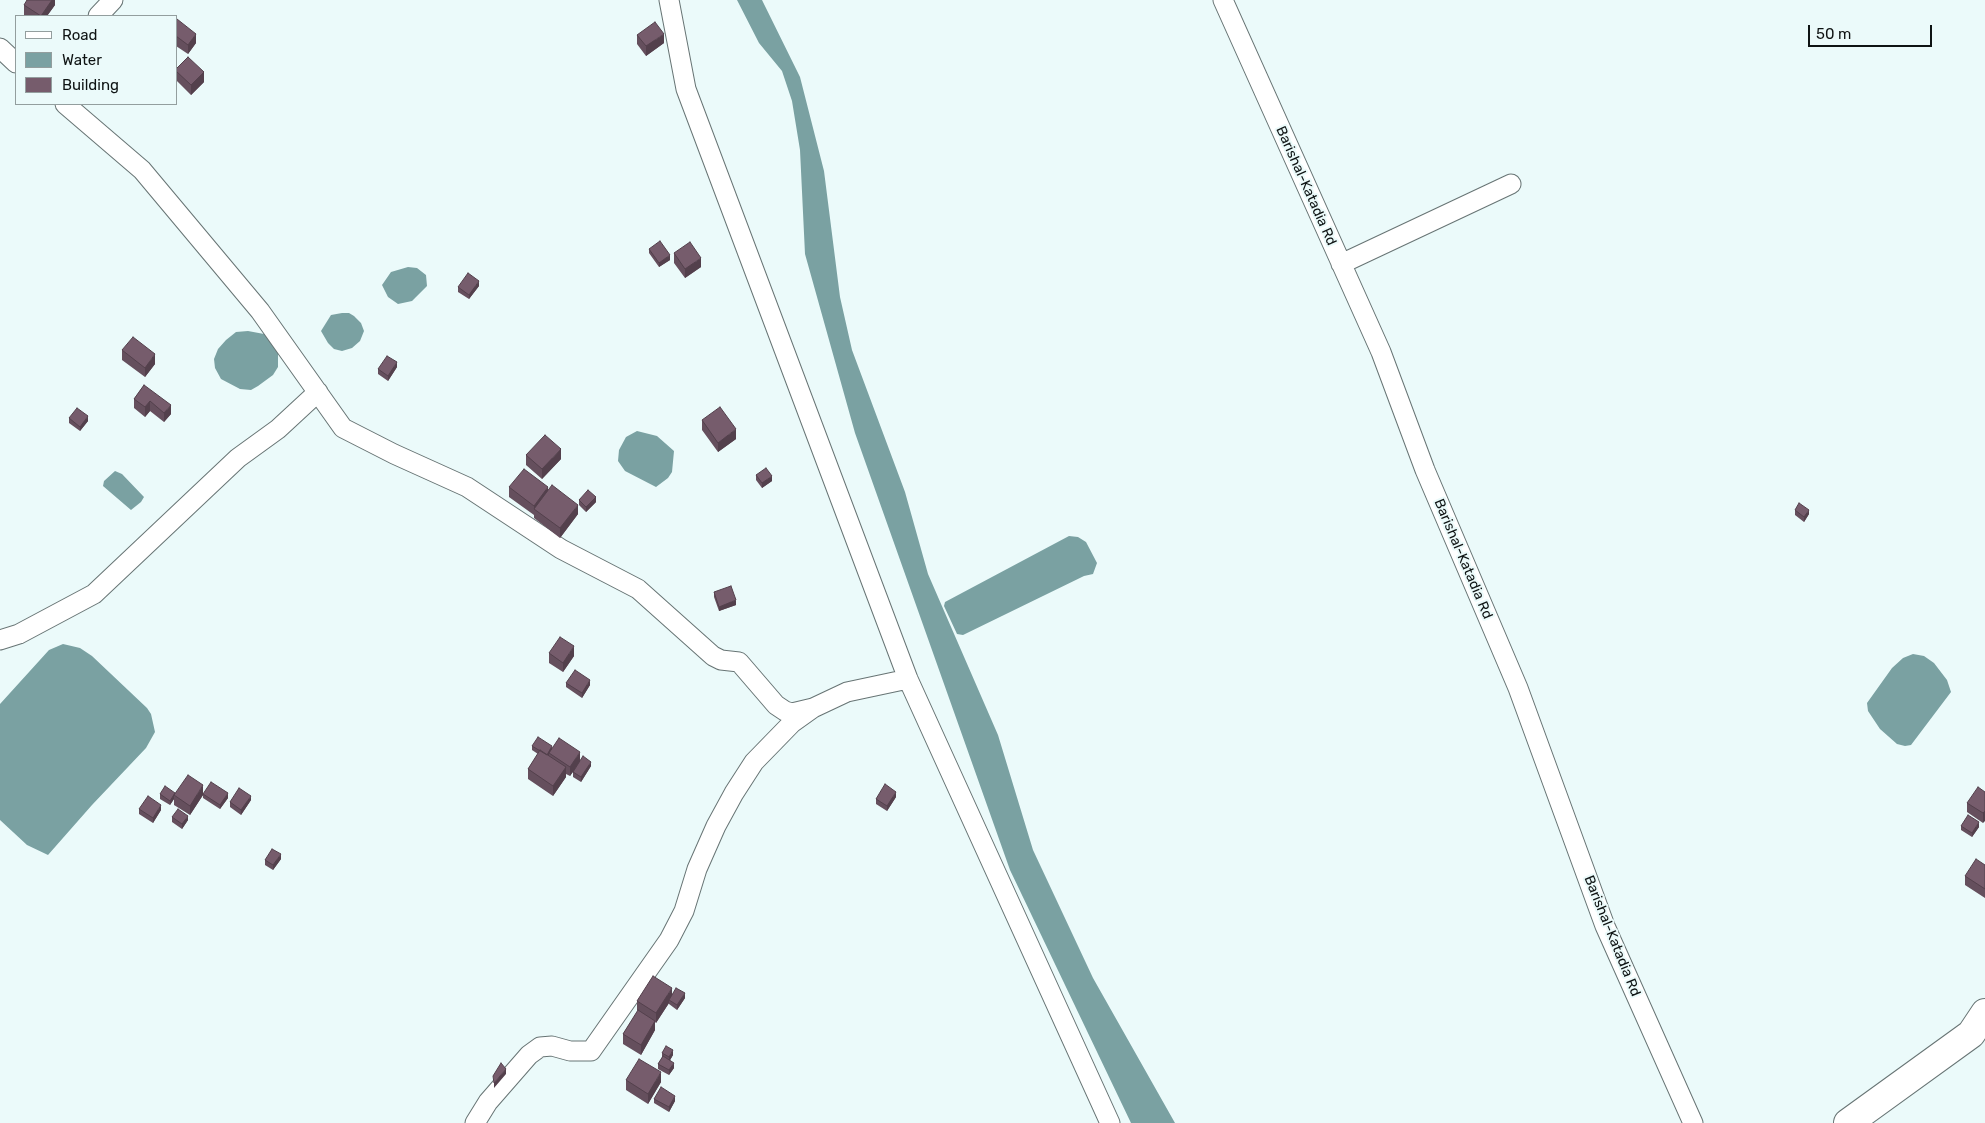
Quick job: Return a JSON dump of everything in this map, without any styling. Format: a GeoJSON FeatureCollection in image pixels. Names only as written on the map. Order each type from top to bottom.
{"type":"FeatureCollection","features":[{"type":"Feature","properties":{"kind":"main road"},"geometry":{"type":"LineString","coordinates":[[1848,1123],[1970,1034],[1985,1013]]}},
{"type":"Feature","properties":{"kind":"street"},"geometry":{"type":"LineString","coordinates":[[99,15],[113,0]]}},
{"type":"Feature","properties":{"kind":"street"},"geometry":{"type":"LineString","coordinates":[[669,0],[686,89],[908,679],[1110,1123]]}},
{"type":"Feature","properties":{"kind":"street","name":"Barishal-Katadia Rd"},"geometry":{"type":"LineString","coordinates":[[1223,0],[1381,352],[1425,470],[1518,688],[1605,926],[1693,1123]]}},
{"type":"Feature","properties":{"kind":"street"},"geometry":{"type":"LineString","coordinates":[[0,48],[15,62]]}},
{"type":"Feature","properties":{"kind":"street"},"geometry":{"type":"LineString","coordinates":[[66,105],[142,170],[260,311],[343,428],[394,454],[467,487],[561,549],[638,589],[714,656],[720,660],[740,662],[776,705],[785,711],[792,713],[813,708]]}},
{"type":"Feature","properties":{"kind":"street"},"geometry":{"type":"LineString","coordinates":[[1341,264],[1511,184]]}},
{"type":"Feature","properties":{"kind":"street"},"geometry":{"type":"LineString","coordinates":[[0,640],[19,634],[94,594],[238,458],[278,429],[318,392]]}},
{"type":"Feature","properties":{"kind":"street"},"geometry":{"type":"LineString","coordinates":[[476,1123],[488,1102],[529,1055],[540,1047],[552,1046],[570,1051],[591,1051],[669,940],[684,911],[697,869],[712,834],[734,793],[754,762],[792,723],[813,708],[847,692],[908,679]]}},
{"type":"Feature","properties":{"kind":"water"},"geometry":{"type":"Polygon","coordinates":[[[737,0],[762,0],[800,77],[824,171],[840,297],[852,350],[905,492],[928,574],[998,735],[1033,850],[1093,978],[1175,1123],[1131,1123],[1010,870],[855,433],[805,254],[800,150],[792,101],[782,71],[759,43],[737,0]]]}},
{"type":"Feature","properties":{"kind":"water"},"geometry":{"type":"Polygon","coordinates":[[[408,267],[417,268],[426,275],[427,286],[412,301],[398,304],[388,297],[382,285],[391,272],[408,267]]]}},
{"type":"Feature","properties":{"kind":"water"},"geometry":{"type":"Polygon","coordinates":[[[349,313],[354,316],[361,323],[364,331],[360,341],[352,348],[342,351],[334,349],[321,331],[331,315],[349,313]]]}},
{"type":"Feature","properties":{"kind":"water"},"geometry":{"type":"Polygon","coordinates":[[[248,331],[264,334],[273,341],[278,350],[278,367],[273,375],[251,390],[240,389],[221,379],[215,368],[214,359],[218,349],[226,340],[236,332],[248,331]]]}},
{"type":"Feature","properties":{"kind":"water"},"geometry":{"type":"Polygon","coordinates":[[[637,431],[657,436],[674,451],[672,472],[668,478],[656,487],[625,471],[618,461],[619,450],[626,437],[637,431]]]}},
{"type":"Feature","properties":{"kind":"water"},"geometry":{"type":"Polygon","coordinates":[[[115,471],[122,474],[144,497],[131,510],[103,486],[104,481],[115,471]]]}},
{"type":"Feature","properties":{"kind":"water"},"geometry":{"type":"Polygon","coordinates":[[[1069,536],[1078,537],[1086,542],[1097,563],[1093,574],[1084,576],[963,635],[957,634],[944,606],[945,602],[1069,536]]]}},
{"type":"Feature","properties":{"kind":"water"},"geometry":{"type":"Polygon","coordinates":[[[63,644],[80,648],[92,656],[147,708],[151,714],[155,732],[146,748],[48,855],[27,845],[0,820],[0,704],[49,650],[63,644]]]}},
{"type":"Feature","properties":{"kind":"water"},"geometry":{"type":"Polygon","coordinates":[[[1913,654],[1924,656],[1934,663],[1947,680],[1951,692],[1911,745],[1905,746],[1897,744],[1880,729],[1868,711],[1867,703],[1892,668],[1903,658],[1913,654]]]}},
{"type":"Feature","properties":{"kind":"building"},"geometry":{"type":"Polygon","coordinates":[[[27,0],[52,0],[42,15],[24,5],[27,0]]]}},
{"type":"Feature","properties":{"kind":"building"},"geometry":{"type":"Polygon","coordinates":[[[178,20],[196,34],[188,45],[178,38],[178,20]]]}},
{"type":"Feature","properties":{"kind":"building"},"geometry":{"type":"Polygon","coordinates":[[[655,22],[664,34],[646,46],[637,35],[655,22]]]}},
{"type":"Feature","properties":{"kind":"building"},"geometry":{"type":"Polygon","coordinates":[[[188,57],[204,72],[191,85],[178,73],[178,67],[188,57]]]}},
{"type":"Feature","properties":{"kind":"building"},"geometry":{"type":"Polygon","coordinates":[[[660,241],[670,255],[659,263],[649,249],[660,241]]]}},
{"type":"Feature","properties":{"kind":"building"},"geometry":{"type":"Polygon","coordinates":[[[690,242],[701,258],[685,269],[674,253],[690,242]]]}},
{"type":"Feature","properties":{"kind":"building"},"geometry":{"type":"Polygon","coordinates":[[[468,273],[479,281],[469,295],[458,287],[468,273]]]}},
{"type":"Feature","properties":{"kind":"building"},"geometry":{"type":"Polygon","coordinates":[[[133,337],[155,354],[145,368],[122,350],[133,337]]]}},
{"type":"Feature","properties":{"kind":"building"},"geometry":{"type":"Polygon","coordinates":[[[387,356],[397,362],[388,376],[378,369],[387,356]]]}},
{"type":"Feature","properties":{"kind":"building"},"geometry":{"type":"Polygon","coordinates":[[[144,385],[171,405],[164,413],[150,401],[145,407],[134,399],[144,385]]]}},
{"type":"Feature","properties":{"kind":"building"},"geometry":{"type":"Polygon","coordinates":[[[720,407],[736,429],[718,443],[702,420],[720,407]]]}},
{"type":"Feature","properties":{"kind":"building"},"geometry":{"type":"Polygon","coordinates":[[[77,408],[88,416],[80,427],[69,418],[77,408]]]}},
{"type":"Feature","properties":{"kind":"building"},"geometry":{"type":"Polygon","coordinates":[[[545,435],[561,449],[542,469],[526,455],[545,435]]]}},
{"type":"Feature","properties":{"kind":"building"},"geometry":{"type":"Polygon","coordinates":[[[766,468],[772,476],[762,483],[756,475],[766,468]]]}},
{"type":"Feature","properties":{"kind":"building"},"geometry":{"type":"Polygon","coordinates":[[[524,469],[548,487],[534,506],[509,487],[524,469]]]}},
{"type":"Feature","properties":{"kind":"building"},"geometry":{"type":"Polygon","coordinates":[[[552,485],[578,505],[560,528],[534,509],[552,485]]]}},
{"type":"Feature","properties":{"kind":"building"},"geometry":{"type":"Polygon","coordinates":[[[588,490],[596,497],[586,507],[579,500],[588,490]]]}},
{"type":"Feature","properties":{"kind":"building"},"geometry":{"type":"Polygon","coordinates":[[[1799,503],[1809,510],[1804,517],[1795,510],[1799,503]]]}},
{"type":"Feature","properties":{"kind":"building"},"geometry":{"type":"Polygon","coordinates":[[[731,586],[736,600],[719,607],[714,592],[731,586]]]}},
{"type":"Feature","properties":{"kind":"building"},"geometry":{"type":"Polygon","coordinates":[[[560,637],[574,646],[563,663],[549,653],[560,637]]]}},
{"type":"Feature","properties":{"kind":"building"},"geometry":{"type":"Polygon","coordinates":[[[575,670],[590,680],[582,693],[566,683],[575,670]]]}},
{"type":"Feature","properties":{"kind":"building"},"geometry":{"type":"Polygon","coordinates":[[[538,737],[552,746],[547,755],[532,746],[538,737]]]}},
{"type":"Feature","properties":{"kind":"building"},"geometry":{"type":"Polygon","coordinates":[[[559,738],[580,752],[570,767],[549,753],[559,738]]]}},
{"type":"Feature","properties":{"kind":"building"},"geometry":{"type":"Polygon","coordinates":[[[540,750],[566,767],[553,786],[528,769],[540,750]]]}},
{"type":"Feature","properties":{"kind":"building"},"geometry":{"type":"Polygon","coordinates":[[[583,756],[591,762],[581,777],[573,772],[583,756]]]}},
{"type":"Feature","properties":{"kind":"building"},"geometry":{"type":"Polygon","coordinates":[[[188,775],[203,785],[190,806],[174,795],[188,775]]]}},
{"type":"Feature","properties":{"kind":"building"},"geometry":{"type":"Polygon","coordinates":[[[211,782],[228,793],[220,805],[203,794],[211,782]]]}},
{"type":"Feature","properties":{"kind":"building"},"geometry":{"type":"Polygon","coordinates":[[[885,784],[896,792],[887,806],[876,799],[885,784]]]}},
{"type":"Feature","properties":{"kind":"building"},"geometry":{"type":"Polygon","coordinates":[[[165,786],[175,793],[170,801],[160,794],[165,786]]]}},
{"type":"Feature","properties":{"kind":"building"},"geometry":{"type":"Polygon","coordinates":[[[1978,787],[1985,792],[1985,811],[1983,813],[1967,803],[1978,787]]]}},
{"type":"Feature","properties":{"kind":"building"},"geometry":{"type":"Polygon","coordinates":[[[239,788],[251,796],[241,810],[230,802],[239,788]]]}},
{"type":"Feature","properties":{"kind":"building"},"geometry":{"type":"Polygon","coordinates":[[[148,796],[161,805],[153,818],[139,809],[148,796]]]}},
{"type":"Feature","properties":{"kind":"building"},"geometry":{"type":"Polygon","coordinates":[[[178,809],[188,816],[182,824],[172,817],[178,809]]]}},
{"type":"Feature","properties":{"kind":"building"},"geometry":{"type":"Polygon","coordinates":[[[1968,815],[1979,822],[1972,833],[1961,826],[1968,815]]]}},
{"type":"Feature","properties":{"kind":"building"},"geometry":{"type":"Polygon","coordinates":[[[272,849],[281,854],[273,865],[265,860],[272,849]]]}},
{"type":"Feature","properties":{"kind":"building"},"geometry":{"type":"Polygon","coordinates":[[[1976,859],[1985,865],[1985,889],[1965,876],[1976,859]]]}},
{"type":"Feature","properties":{"kind":"building"},"geometry":{"type":"Polygon","coordinates":[[[653,976],[672,988],[656,1013],[637,1001],[653,976]]]}},
{"type":"Feature","properties":{"kind":"building"},"geometry":{"type":"Polygon","coordinates":[[[676,988],[685,993],[677,1005],[669,1000],[676,988]]]}},
{"type":"Feature","properties":{"kind":"building"},"geometry":{"type":"Polygon","coordinates":[[[638,1010],[655,1021],[641,1045],[623,1034],[638,1010]]]}},
{"type":"Feature","properties":{"kind":"building"},"geometry":{"type":"Polygon","coordinates":[[[666,1046],[673,1050],[669,1057],[662,1053],[666,1046]]]}},
{"type":"Feature","properties":{"kind":"building"},"geometry":{"type":"Polygon","coordinates":[[[663,1056],[674,1063],[669,1070],[658,1064],[663,1056]]]}},
{"type":"Feature","properties":{"kind":"building"},"geometry":{"type":"Polygon","coordinates":[[[639,1059],[661,1072],[648,1094],[626,1080],[639,1059]]]}},
{"type":"Feature","properties":{"kind":"building"},"geometry":{"type":"Polygon","coordinates":[[[501,1063],[506,1069],[494,1083],[493,1076],[501,1063]]]}},
{"type":"Feature","properties":{"kind":"building"},"geometry":{"type":"Polygon","coordinates":[[[661,1087],[675,1096],[669,1107],[654,1099],[661,1087]]]}}]}
